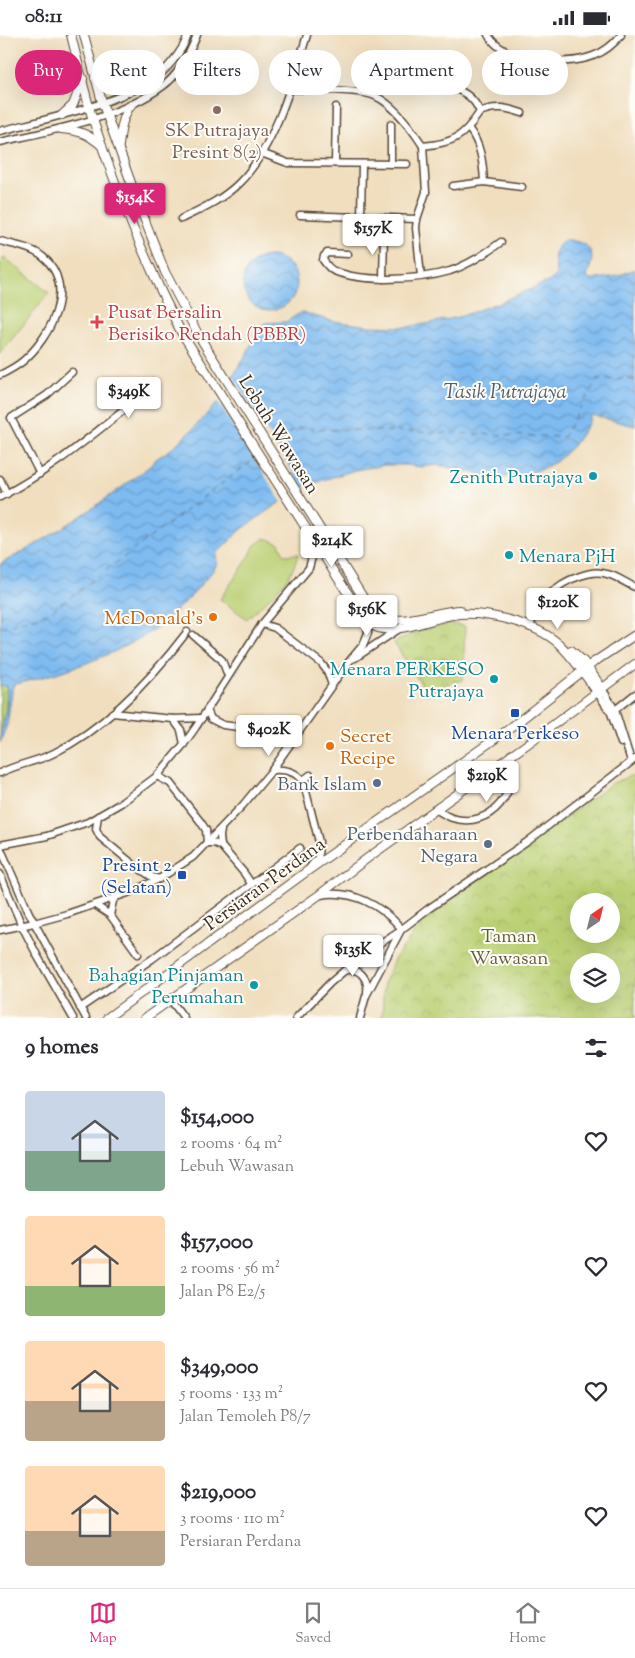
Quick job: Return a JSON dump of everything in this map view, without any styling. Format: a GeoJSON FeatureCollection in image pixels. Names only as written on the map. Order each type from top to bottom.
{"type":"FeatureCollection","features":[{"type":"Feature","properties":{"kind":"main road","name":"Lebuh Wawasan"},"geometry":{"type":"LineString","coordinates":[[71,35],[93,119],[153,276],[180,329],[348,595],[367,620],[377,628],[400,628],[453,615],[478,612]]}},
{"type":"Feature","properties":{"kind":"main road","name":"Lebuh Wawasan"},"geometry":{"type":"LineString","coordinates":[[84,35],[92,66]]}},
{"type":"Feature","properties":{"kind":"main road"},"geometry":{"type":"LineString","coordinates":[[62,115],[73,105],[83,79]]}},
{"type":"Feature","properties":{"kind":"main road","name":"Lebuh Wawasan"},"geometry":{"type":"LineString","coordinates":[[100,95],[138,205],[165,273],[192,324],[364,599],[386,618],[401,620],[449,610],[503,614],[558,638],[586,670],[599,690]]}},
{"type":"Feature","properties":{"kind":"main road"},"geometry":{"type":"LineString","coordinates":[[119,147],[125,114],[131,105]]}},
{"type":"Feature","properties":{"kind":"main road"},"geometry":{"type":"LineString","coordinates":[[61,129],[79,131],[91,136],[103,147]]}},
{"type":"Feature","properties":{"kind":"main road"},"geometry":{"type":"LineString","coordinates":[[364,599],[367,620]]}},
{"type":"Feature","properties":{"kind":"main road","name":"Lebuh Wawasan"},"geometry":{"type":"LineString","coordinates":[[530,625],[558,643],[586,670]]}},
{"type":"Feature","properties":{"kind":"main road","name":"Persiaran Perdana"},"geometry":{"type":"LineString","coordinates":[[107,1018],[306,872],[509,729],[635,635]]}},
{"type":"Feature","properties":{"kind":"main road"},"geometry":{"type":"LineString","coordinates":[[571,656],[575,671],[571,681]]}},
{"type":"Feature","properties":{"kind":"main road"},"geometry":{"type":"LineString","coordinates":[[145,1018],[319,895],[635,664]]}},
{"type":"Feature","properties":{"kind":"street"},"geometry":{"type":"LineString","coordinates":[[165,69],[172,62],[187,40],[188,35]]}},
{"type":"Feature","properties":{"kind":"street"},"geometry":{"type":"LineString","coordinates":[[0,142],[61,129],[131,105],[164,85],[180,67],[192,49],[197,35]]}},
{"type":"Feature","properties":{"kind":"street"},"geometry":{"type":"LineString","coordinates":[[302,50],[307,35]]}},
{"type":"Feature","properties":{"kind":"street"},"geometry":{"type":"LineString","coordinates":[[488,35],[498,47],[522,58],[570,61],[593,56],[613,44],[621,35]]}},
{"type":"Feature","properties":{"kind":"street"},"geometry":{"type":"LineString","coordinates":[[341,91],[374,95],[388,104],[415,133],[423,146],[426,193],[417,219],[416,228],[421,276]]}},
{"type":"Feature","properties":{"kind":"street"},"geometry":{"type":"LineString","coordinates":[[0,131],[89,107],[121,95]]}},
{"type":"Feature","properties":{"kind":"street"},"geometry":{"type":"LineString","coordinates":[[181,219],[218,200],[239,183],[255,164],[287,95]]}},
{"type":"Feature","properties":{"kind":"street"},"geometry":{"type":"LineString","coordinates":[[468,95],[475,101],[480,112]]}},
{"type":"Feature","properties":{"kind":"street"},"geometry":{"type":"LineString","coordinates":[[335,163],[336,107]]}},
{"type":"Feature","properties":{"kind":"street"},"geometry":{"type":"LineString","coordinates":[[423,146],[438,145],[454,140],[469,129],[480,112],[489,108],[502,107],[522,113]]}},
{"type":"Feature","properties":{"kind":"street"},"geometry":{"type":"LineString","coordinates":[[391,124],[391,164]]}},
{"type":"Feature","properties":{"kind":"street"},"geometry":{"type":"LineString","coordinates":[[469,129],[476,138],[484,164],[484,182]]}},
{"type":"Feature","properties":{"kind":"street"},"geometry":{"type":"LineString","coordinates":[[261,153],[288,163],[407,164]]}},
{"type":"Feature","properties":{"kind":"street"},"geometry":{"type":"LineString","coordinates":[[362,164],[362,217]]}},
{"type":"Feature","properties":{"kind":"street"},"geometry":{"type":"LineString","coordinates":[[452,186],[484,182],[522,187]]}},
{"type":"Feature","properties":{"kind":"street"},"geometry":{"type":"LineString","coordinates":[[300,215],[417,219]]}},
{"type":"Feature","properties":{"kind":"street"},"geometry":{"type":"LineString","coordinates":[[383,279],[384,234]]}},
{"type":"Feature","properties":{"kind":"street"},"geometry":{"type":"LineString","coordinates":[[0,241],[30,249],[45,258],[57,279],[59,290],[59,302],[55,316],[40,342],[23,361],[0,375]]}},
{"type":"Feature","properties":{"kind":"street"},"geometry":{"type":"LineString","coordinates":[[348,253],[327,253],[323,260],[333,270],[368,278],[394,279],[451,271],[484,254],[501,242]]}},
{"type":"Feature","properties":{"kind":"street"},"geometry":{"type":"LineString","coordinates":[[40,474],[11,418],[47,395],[72,372]]}},
{"type":"Feature","properties":{"kind":"street"},"geometry":{"type":"LineString","coordinates":[[0,497],[40,474],[134,402]]}},
{"type":"Feature","properties":{"kind":"street"},"geometry":{"type":"LineString","coordinates":[[0,479],[7,494]]}},
{"type":"Feature","properties":{"kind":"street"},"geometry":{"type":"LineString","coordinates":[[86,1018],[34,923],[0,846],[47,837],[72,829],[121,803],[157,776],[184,744],[262,624],[309,568],[312,557],[309,534]]}},
{"type":"Feature","properties":{"kind":"street"},"geometry":{"type":"LineString","coordinates":[[530,625],[539,607],[554,589],[578,576],[600,572],[616,577],[635,587]]}},
{"type":"Feature","properties":{"kind":"street"},"geometry":{"type":"LineString","coordinates":[[0,930],[34,923],[95,905],[159,879],[193,857],[243,805],[272,770],[367,636],[369,628],[367,620]]}},
{"type":"Feature","properties":{"kind":"street"},"geometry":{"type":"LineString","coordinates":[[262,624],[275,628],[321,663],[327,671],[332,685]]}},
{"type":"Feature","properties":{"kind":"street"},"geometry":{"type":"LineString","coordinates":[[347,664],[400,628]]}},
{"type":"Feature","properties":{"kind":"street"},"geometry":{"type":"LineString","coordinates":[[0,773],[12,767],[38,761],[90,732],[160,667],[190,633],[222,660],[228,676]]}},
{"type":"Feature","properties":{"kind":"street"},"geometry":{"type":"LineString","coordinates":[[222,660],[239,659]]}},
{"type":"Feature","properties":{"kind":"street","name":"Lebuh Wawasan"},"geometry":{"type":"LineString","coordinates":[[599,690],[615,710],[631,761]]}},
{"type":"Feature","properties":{"kind":"street","name":"Lebuh Wawasan"},"geometry":{"type":"LineString","coordinates":[[599,690],[631,761]]}},
{"type":"Feature","properties":{"kind":"street"},"geometry":{"type":"LineString","coordinates":[[615,710],[635,694]]}},
{"type":"Feature","properties":{"kind":"street"},"geometry":{"type":"LineString","coordinates":[[207,710],[211,719],[223,725],[286,733],[293,733],[303,727]]}},
{"type":"Feature","properties":{"kind":"street"},"geometry":{"type":"LineString","coordinates":[[112,713],[174,719],[202,717]]}},
{"type":"Feature","properties":{"kind":"street"},"geometry":{"type":"LineString","coordinates":[[174,719],[181,730],[184,744]]}},
{"type":"Feature","properties":{"kind":"street"},"geometry":{"type":"LineString","coordinates":[[435,809],[453,818],[464,820],[483,818],[492,813],[504,800],[511,784],[512,754]]}},
{"type":"Feature","properties":{"kind":"street"},"geometry":{"type":"LineString","coordinates":[[296,1018],[317,995],[364,954],[527,842],[631,761]]}},
{"type":"Feature","properties":{"kind":"street"},"geometry":{"type":"LineString","coordinates":[[272,770],[296,773],[304,784],[317,832],[319,849],[318,857],[306,872]]}},
{"type":"Feature","properties":{"kind":"street"},"geometry":{"type":"LineString","coordinates":[[304,784],[306,778],[310,775]]}},
{"type":"Feature","properties":{"kind":"street"},"geometry":{"type":"LineString","coordinates":[[157,776],[170,783],[200,821],[206,830],[208,843]]}},
{"type":"Feature","properties":{"kind":"street"},"geometry":{"type":"LineString","coordinates":[[98,816],[96,829],[100,837],[134,865],[152,877],[159,879]]}},
{"type":"Feature","properties":{"kind":"street"},"geometry":{"type":"LineString","coordinates":[[221,846],[220,836],[223,826]]}},
{"type":"Feature","properties":{"kind":"street"},"geometry":{"type":"LineString","coordinates":[[208,843],[221,846],[252,885]]}},
{"type":"Feature","properties":{"kind":"street"},"geometry":{"type":"LineString","coordinates":[[80,1008],[152,959],[300,848]]}},
{"type":"Feature","properties":{"kind":"street"},"geometry":{"type":"LineString","coordinates":[[0,874],[22,926],[73,1018]]}},
{"type":"Feature","properties":{"kind":"street"},"geometry":{"type":"LineString","coordinates":[[319,895],[347,894],[364,900],[392,918],[402,929]]}},
{"type":"Feature","properties":{"kind":"street"},"geometry":{"type":"LineString","coordinates":[[110,915],[113,901],[116,897]]}},
{"type":"Feature","properties":{"kind":"street"},"geometry":{"type":"LineString","coordinates":[[95,905],[110,915],[138,954]]}},
{"type":"Feature","properties":{"kind":"street"},"geometry":{"type":"LineString","coordinates":[[366,996],[402,929]]}},
{"type":"Feature","properties":{"kind":"street"},"geometry":{"type":"LineString","coordinates":[[343,972],[352,969],[361,973],[367,981],[366,996],[360,1018]]}},
{"type":"Feature","properties":{"kind":"street"},"geometry":{"type":"LineString","coordinates":[[170,999],[184,1018]]}},
{"type":"Feature","properties":{"kind":"green space"},"geometry":{"type":"Polygon","coordinates":[[[4,257],[49,293],[0,354],[0,262],[4,257]]]}},
{"type":"Feature","properties":{"kind":"green space"},"geometry":{"type":"Polygon","coordinates":[[[265,538],[279,543],[284,555],[298,554],[291,573],[285,581],[247,619],[220,599],[248,559],[255,545],[265,538]]]}},
{"type":"Feature","properties":{"kind":"green space"},"geometry":{"type":"Polygon","coordinates":[[[452,624],[465,626],[463,680],[446,684],[428,694],[394,643],[422,631],[452,624]]]}},
{"type":"Feature","properties":{"kind":"green space"},"geometry":{"type":"Polygon","coordinates":[[[0,685],[7,685],[6,710],[0,737],[0,685]]]}},
{"type":"Feature","properties":{"kind":"green space","name":"Taman Wawasan"},"geometry":{"type":"Polygon","coordinates":[[[630,776],[635,776],[635,1018],[382,1018],[384,982],[395,958],[421,924],[451,899],[613,783],[630,776]]]}},
{"type":"Feature","properties":{"kind":"water","name":"Tasik Putrajaya"},"geometry":{"type":"Polygon","coordinates":[[[565,240],[576,241],[589,248],[592,258],[586,276],[590,280],[617,276],[635,269],[635,426],[591,415],[588,424],[573,446],[557,461],[542,469],[524,475],[489,476],[437,465],[420,467],[385,465],[355,470],[305,486],[241,530],[216,554],[217,562],[215,568],[202,584],[181,606],[142,637],[107,655],[70,669],[13,685],[7,725],[0,743],[6,710],[7,686],[0,685],[0,564],[96,506],[170,450],[194,428],[227,392],[234,374],[260,326],[266,323],[286,322],[301,312],[332,321],[371,326],[407,327],[462,316],[550,281],[556,275],[555,252],[565,240]]]}},
{"type":"Feature","properties":{"kind":"water"},"geometry":{"type":"Polygon","coordinates":[[[265,256],[275,256],[285,260],[293,268],[297,283],[293,298],[285,306],[275,310],[265,310],[255,306],[247,298],[243,288],[243,278],[247,268],[255,260],[265,256]]]}},
{"type":"Feature","properties":{"kind":"pier"},"geometry":{"type":"Polygon","coordinates":[[[231,374],[304,490],[283,504],[217,400],[225,391],[231,374]]]}},
{"type":"Feature","properties":{"kind":"ferry route"},"geometry":{"type":"LineString","coordinates":[[271,447],[296,428],[563,437],[597,380],[635,379]]}},
{"type":"Feature","properties":{"kind":"ferry route"},"geometry":{"type":"LineString","coordinates":[[0,627],[49,613],[256,458]]}},
{"type":"Feature","properties":{"kind":"place","name":"SK Putrajaya Presint 8(2)"},"geometry":{"type":"Point","coordinates":[217,110]}},
{"type":"Feature","properties":{"kind":"place","name":"Pusat Bersalin Berisiko Rendah (PBBR)"},"geometry":{"type":"Point","coordinates":[97,322]}},
{"type":"Feature","properties":{"kind":"place","name":"Zenith Putrajaya"},"geometry":{"type":"Point","coordinates":[593,476]}},
{"type":"Feature","properties":{"kind":"place","name":"Menara PjH"},"geometry":{"type":"Point","coordinates":[509,555]}},
{"type":"Feature","properties":{"kind":"place","name":"McDonald's"},"geometry":{"type":"Point","coordinates":[213,617]}},
{"type":"Feature","properties":{"kind":"place","name":"Menara PERKESO Putrajaya"},"geometry":{"type":"Point","coordinates":[494,679]}},
{"type":"Feature","properties":{"kind":"place","name":"Menara Perkeso"},"geometry":{"type":"Point","coordinates":[515,713]}},
{"type":"Feature","properties":{"kind":"place","name":"Secret Recipe"},"geometry":{"type":"Point","coordinates":[330,746]}},
{"type":"Feature","properties":{"kind":"place","name":"Bank Islam"},"geometry":{"type":"Point","coordinates":[377,783]}},
{"type":"Feature","properties":{"kind":"place","name":"Perbendaharaan Negara"},"geometry":{"type":"Point","coordinates":[488,844]}},
{"type":"Feature","properties":{"kind":"place","name":"Presint 2 (Selatan)"},"geometry":{"type":"Point","coordinates":[182,875]}},
{"type":"Feature","properties":{"kind":"place","name":"Bahagian Pinjaman Perumahan"},"geometry":{"type":"Point","coordinates":[254,985]}}]}
